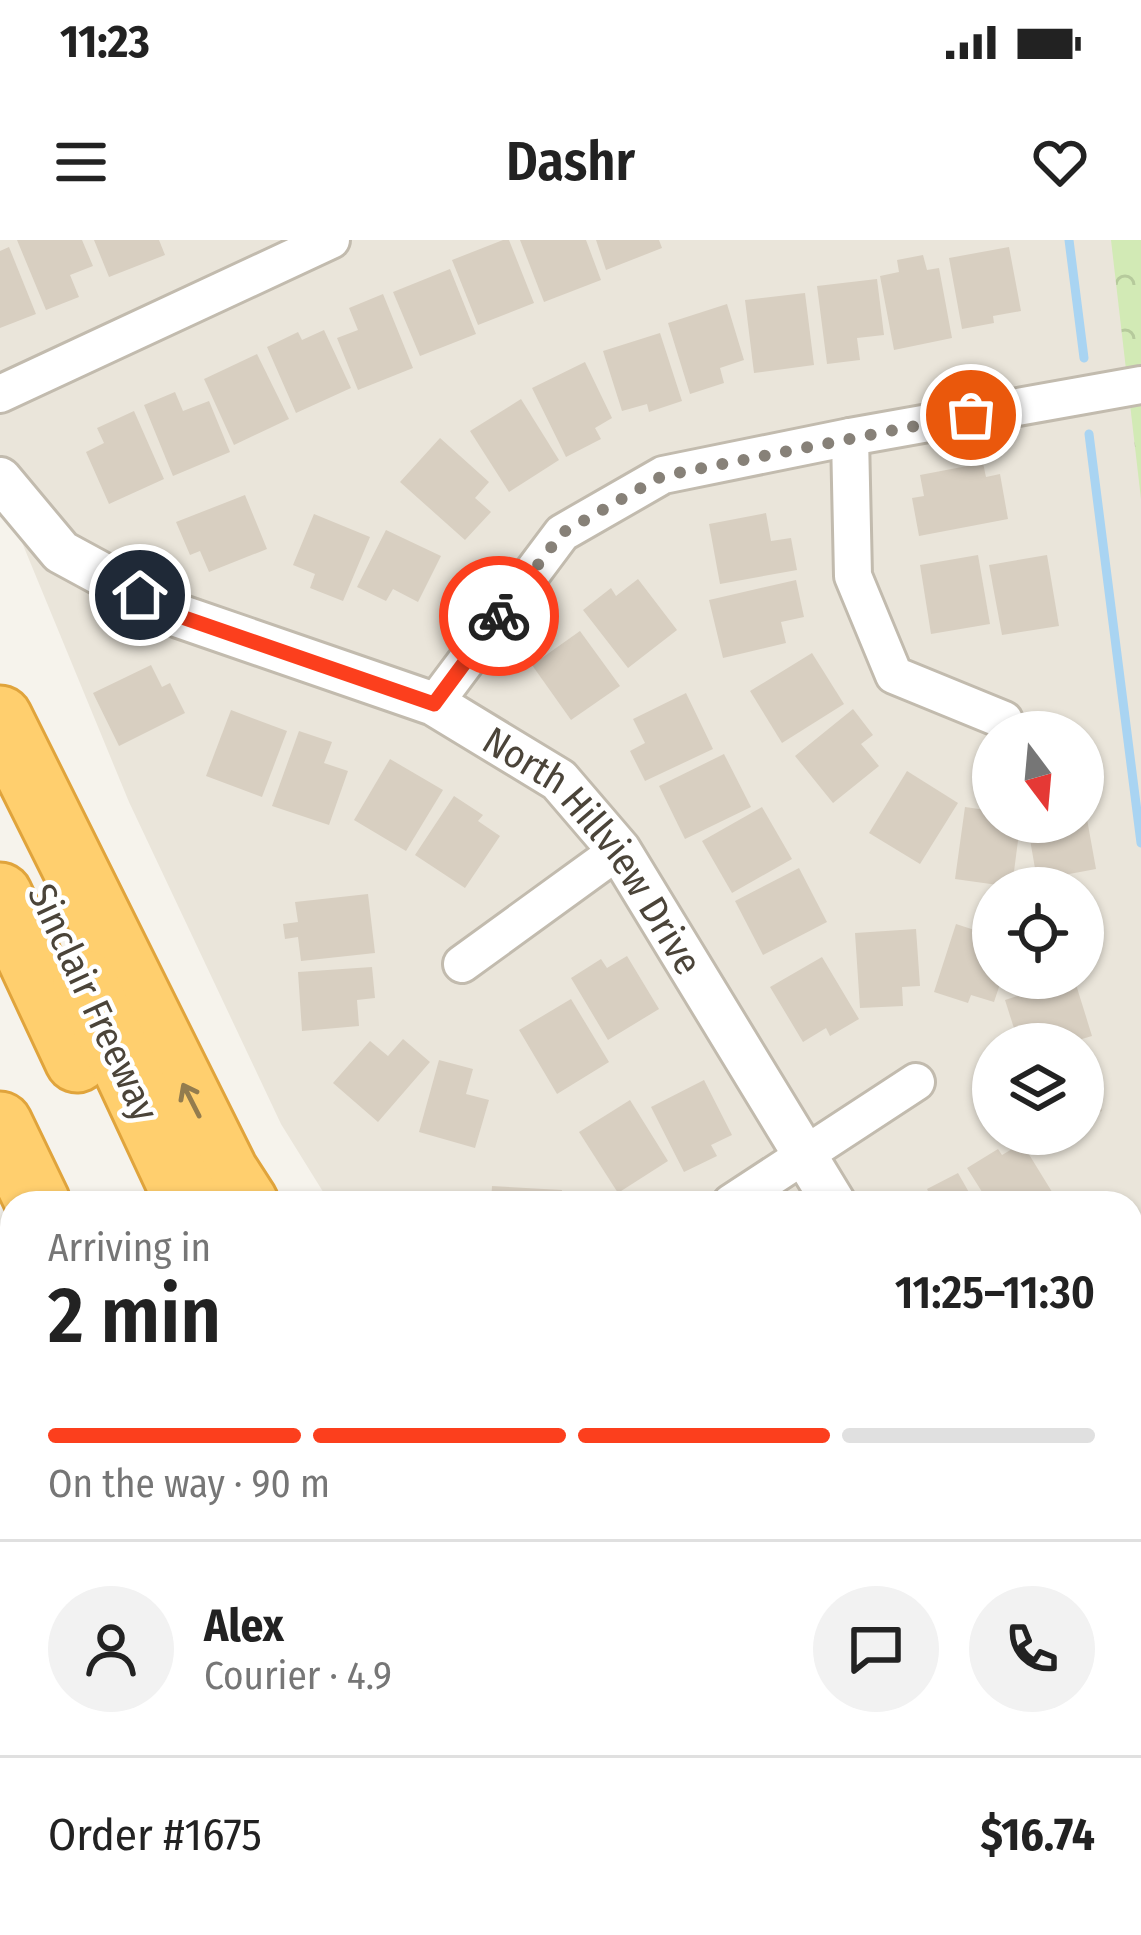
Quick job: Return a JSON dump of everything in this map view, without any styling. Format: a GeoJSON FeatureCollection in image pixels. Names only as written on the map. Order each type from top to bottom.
{"type":"FeatureCollection","features":[{"type":"Feature","properties":{"kind":"highway"},"geometry":{"type":"LineString","coordinates":[[0,718],[238,1191]]}},
{"type":"Feature","properties":{"kind":"highway","name":"Sinclair Freeway"},"geometry":{"type":"LineString","coordinates":[[0,801],[182,1191]]}},
{"type":"Feature","properties":{"kind":"highway"},"geometry":{"type":"LineString","coordinates":[[0,895],[137,1191]]}},
{"type":"Feature","properties":{"kind":"highway"},"geometry":{"type":"LineString","coordinates":[[0,1124],[32,1191]]}},
{"type":"Feature","properties":{"kind":"street"},"geometry":{"type":"LineString","coordinates":[[0,394],[331,240]]}},
{"type":"Feature","properties":{"kind":"street"},"geometry":{"type":"LineString","coordinates":[[434,704],[562,533],[662,476],[1141,385]]}},
{"type":"Feature","properties":{"kind":"street"},"geometry":{"type":"LineString","coordinates":[[850,437],[853,576],[894,675],[982,711]]}},
{"type":"Feature","properties":{"kind":"street","name":"North Hillview Drive"},"geometry":{"type":"LineString","coordinates":[[0,479],[61,552],[179,616],[434,704],[560,780],[619,850],[827,1191]]}},
{"type":"Feature","properties":{"kind":"street"},"geometry":{"type":"LineString","coordinates":[[462,964],[619,850]]}},
{"type":"Feature","properties":{"kind":"street"},"geometry":{"type":"LineString","coordinates":[[750,1191],[916,1082]]}},
{"type":"Feature","properties":{"kind":"shaded area"},"geometry":{"type":"Polygon","coordinates":[[[0,240],[1141,240],[1141,1191],[323,1191],[281,1124],[129,802],[0,489],[0,240]]]}},
{"type":"Feature","properties":{"kind":"green space"},"geometry":{"type":"Polygon","coordinates":[[[1111,240],[1141,240],[1141,499],[1111,240]]]}},
{"type":"Feature","properties":{"kind":"building"},"geometry":{"type":"Polygon","coordinates":[[[17,240],[82,240],[93,266],[70,275],[79,297],[46,310],[17,240]]]}},
{"type":"Feature","properties":{"kind":"building"},"geometry":{"type":"Polygon","coordinates":[[[94,240],[159,240],[165,255],[109,277],[94,240]]]}},
{"type":"Feature","properties":{"kind":"building"},"geometry":{"type":"Polygon","coordinates":[[[509,240],[534,303],[478,325],[452,260],[509,240]]]}},
{"type":"Feature","properties":{"kind":"building"},"geometry":{"type":"Polygon","coordinates":[[[520,240],[586,240],[601,280],[544,302],[520,240]]]}},
{"type":"Feature","properties":{"kind":"building"},"geometry":{"type":"Polygon","coordinates":[[[596,240],[659,240],[662,248],[606,270],[596,240]]]}},
{"type":"Feature","properties":{"kind":"building"},"geometry":{"type":"Polygon","coordinates":[[[9,247],[36,314],[0,328],[0,251],[9,247]]]}},
{"type":"Feature","properties":{"kind":"building"},"geometry":{"type":"Polygon","coordinates":[[[1009,247],[1021,311],[962,329],[949,258],[1009,247]]]}},
{"type":"Feature","properties":{"kind":"building"},"geometry":{"type":"Polygon","coordinates":[[[923,255],[927,270],[939,268],[952,338],[894,350],[880,276],[899,272],[897,260],[923,255]]]}},
{"type":"Feature","properties":{"kind":"building"},"geometry":{"type":"Polygon","coordinates":[[[450,269],[476,334],[420,356],[393,292],[450,269]]]}},
{"type":"Feature","properties":{"kind":"building"},"geometry":{"type":"Polygon","coordinates":[[[877,279],[884,335],[857,338],[860,360],[827,364],[817,286],[877,279]]]}},
{"type":"Feature","properties":{"kind":"building"},"geometry":{"type":"Polygon","coordinates":[[[805,293],[814,365],[754,373],[745,300],[805,293]]]}},
{"type":"Feature","properties":{"kind":"building"},"geometry":{"type":"Polygon","coordinates":[[[383,294],[413,368],[358,390],[337,338],[358,330],[349,308],[383,294]]]}},
{"type":"Feature","properties":{"kind":"building"},"geometry":{"type":"Polygon","coordinates":[[[727,304],[744,360],[720,368],[724,383],[690,394],[668,323],[727,304]]]}},
{"type":"Feature","properties":{"kind":"building"},"geometry":{"type":"Polygon","coordinates":[[[324,330],[351,388],[296,413],[267,347],[298,332],[302,340],[324,330]]]}},
{"type":"Feature","properties":{"kind":"building"},"geometry":{"type":"Polygon","coordinates":[[[660,333],[682,401],[649,412],[647,404],[622,411],[603,351],[660,333]]]}},
{"type":"Feature","properties":{"kind":"building"},"geometry":{"type":"Polygon","coordinates":[[[257,354],[289,419],[234,445],[204,379],[257,354]]]}},
{"type":"Feature","properties":{"kind":"building"},"geometry":{"type":"Polygon","coordinates":[[[585,362],[612,418],[595,428],[601,439],[566,457],[532,388],[585,362]]]}},
{"type":"Feature","properties":{"kind":"building"},"geometry":{"type":"Polygon","coordinates":[[[175,392],[183,411],[209,401],[230,452],[173,476],[144,405],[175,392]]]}},
{"type":"Feature","properties":{"kind":"building"},"geometry":{"type":"Polygon","coordinates":[[[521,399],[559,460],[509,492],[470,431],[521,399]]]}},
{"type":"Feature","properties":{"kind":"building"},"geometry":{"type":"Polygon","coordinates":[[[134,411],[164,479],[109,504],[86,452],[104,443],[97,428],[134,411]]]}},
{"type":"Feature","properties":{"kind":"building"},"geometry":{"type":"Polygon","coordinates":[[[440,438],[489,482],[475,498],[491,512],[465,540],[400,482],[440,438]]]}},
{"type":"Feature","properties":{"kind":"building"},"geometry":{"type":"Polygon","coordinates":[[[983,463],[986,477],[1000,474],[1008,519],[919,536],[912,498],[924,496],[920,475],[983,463]]]}},
{"type":"Feature","properties":{"kind":"building"},"geometry":{"type":"Polygon","coordinates":[[[245,495],[267,549],[209,572],[200,551],[190,555],[176,522],[245,495]]]}},
{"type":"Feature","properties":{"kind":"building"},"geometry":{"type":"Polygon","coordinates":[[[766,513],[771,541],[791,538],[797,570],[720,584],[709,524],[766,513]]]}},
{"type":"Feature","properties":{"kind":"building"},"geometry":{"type":"Polygon","coordinates":[[[314,514],[370,537],[343,601],[310,588],[315,574],[293,565],[314,514]]]}},
{"type":"Feature","properties":{"kind":"building"},"geometry":{"type":"Polygon","coordinates":[[[386,530],[441,556],[418,602],[393,589],[386,601],[357,587],[386,530]]]}},
{"type":"Feature","properties":{"kind":"building"},"geometry":{"type":"Polygon","coordinates":[[[978,555],[990,624],[931,634],[920,565],[978,555]]]}},
{"type":"Feature","properties":{"kind":"building"},"geometry":{"type":"Polygon","coordinates":[[[1047,555],[1059,626],[1002,635],[989,565],[1047,555]]]}},
{"type":"Feature","properties":{"kind":"building"},"geometry":{"type":"Polygon","coordinates":[[[638,579],[677,630],[628,668],[583,610],[611,588],[616,596],[638,579]]]}},
{"type":"Feature","properties":{"kind":"building"},"geometry":{"type":"Polygon","coordinates":[[[796,580],[804,617],[781,622],[786,643],[723,658],[709,600],[796,580]]]}},
{"type":"Feature","properties":{"kind":"building"},"geometry":{"type":"Polygon","coordinates":[[[580,631],[620,686],[571,720],[532,665],[580,631]]]}},
{"type":"Feature","properties":{"kind":"building"},"geometry":{"type":"Polygon","coordinates":[[[812,653],[844,704],[782,743],[750,691],[812,653]]]}},
{"type":"Feature","properties":{"kind":"building"},"geometry":{"type":"Polygon","coordinates":[[[151,665],[162,687],[170,683],[185,713],[119,746],[93,693],[151,665]]]}},
{"type":"Feature","properties":{"kind":"building"},"geometry":{"type":"Polygon","coordinates":[[[686,693],[713,749],[645,781],[630,751],[645,743],[633,719],[686,693]]]}},
{"type":"Feature","properties":{"kind":"building"},"geometry":{"type":"Polygon","coordinates":[[[853,709],[873,735],[861,744],[879,766],[833,803],[795,756],[853,709]]]}},
{"type":"Feature","properties":{"kind":"building"},"geometry":{"type":"Polygon","coordinates":[[[231,710],[287,731],[262,797],[206,776],[231,710]]]}},
{"type":"Feature","properties":{"kind":"building"},"geometry":{"type":"Polygon","coordinates":[[[299,731],[332,742],[324,763],[348,771],[329,825],[272,806],[299,731]]]}},
{"type":"Feature","properties":{"kind":"building"},"geometry":{"type":"Polygon","coordinates":[[[724,754],[751,807],[685,839],[659,786],[724,754]]]}},
{"type":"Feature","properties":{"kind":"building"},"geometry":{"type":"Polygon","coordinates":[[[390,759],[443,790],[406,851],[354,820],[390,759]]]}},
{"type":"Feature","properties":{"kind":"building"},"geometry":{"type":"Polygon","coordinates":[[[907,771],[958,803],[920,864],[869,833],[907,771]]]}},
{"type":"Feature","properties":{"kind":"building"},"geometry":{"type":"Polygon","coordinates":[[[454,796],[483,815],[478,821],[500,836],[465,888],[415,855],[454,796]]]}},
{"type":"Feature","properties":{"kind":"building"},"geometry":{"type":"Polygon","coordinates":[[[762,807],[792,859],[732,893],[702,841],[762,807]]]}},
{"type":"Feature","properties":{"kind":"building"},"geometry":{"type":"Polygon","coordinates":[[[965,807],[972,808],[972,843],[1018,843],[1015,867],[972,867],[972,881],[955,879],[965,807]]]}},
{"type":"Feature","properties":{"kind":"building"},"geometry":{"type":"Polygon","coordinates":[[[1031,843],[1091,843],[1096,867],[1035,867],[1031,843]]]}},
{"type":"Feature","properties":{"kind":"building"},"geometry":{"type":"Polygon","coordinates":[[[799,868],[827,922],[763,955],[735,901],[799,868]]]}},
{"type":"Feature","properties":{"kind":"building"},"geometry":{"type":"Polygon","coordinates":[[[368,894],[375,953],[301,961],[298,937],[285,939],[283,924],[298,922],[295,902],[368,894]]]}},
{"type":"Feature","properties":{"kind":"building"},"geometry":{"type":"Polygon","coordinates":[[[956,924],[972,929],[968,1003],[934,992],[956,924]]]}},
{"type":"Feature","properties":{"kind":"building"},"geometry":{"type":"Polygon","coordinates":[[[916,929],[920,986],[902,987],[903,1006],[860,1008],[855,933],[916,929]]]}},
{"type":"Feature","properties":{"kind":"building"},"geometry":{"type":"Polygon","coordinates":[[[627,956],[659,1009],[608,1040],[571,978],[601,959],[607,968],[627,956]]]}},
{"type":"Feature","properties":{"kind":"building"},"geometry":{"type":"Polygon","coordinates":[[[822,957],[859,1019],[830,1036],[826,1028],[803,1042],[770,987],[822,957]]]}},
{"type":"Feature","properties":{"kind":"building"},"geometry":{"type":"Polygon","coordinates":[[[372,967],[375,998],[357,1000],[359,1026],[302,1031],[298,972],[372,967]]]}},
{"type":"Feature","properties":{"kind":"building"},"geometry":{"type":"Polygon","coordinates":[[[571,999],[609,1062],[557,1094],[519,1030],[571,999]]]}},
{"type":"Feature","properties":{"kind":"building"},"geometry":{"type":"Polygon","coordinates":[[[1081,999],[1088,1023],[1012,1023],[1005,1000],[1081,999]]]}},
{"type":"Feature","properties":{"kind":"building"},"geometry":{"type":"Polygon","coordinates":[[[403,1039],[430,1062],[378,1122],[333,1083],[370,1041],[388,1056],[403,1039]]]}},
{"type":"Feature","properties":{"kind":"building"},"geometry":{"type":"Polygon","coordinates":[[[439,1060],[473,1069],[466,1094],[489,1100],[475,1148],[419,1132],[439,1060]]]}},
{"type":"Feature","properties":{"kind":"building"},"geometry":{"type":"Polygon","coordinates":[[[704,1080],[732,1135],[711,1145],[717,1156],[684,1172],[651,1107],[704,1080]]]}},
{"type":"Feature","properties":{"kind":"building"},"geometry":{"type":"Polygon","coordinates":[[[630,1100],[668,1161],[617,1191],[579,1132],[630,1100]]]}},
{"type":"Feature","properties":{"kind":"building"},"geometry":{"type":"Polygon","coordinates":[[[988,1155],[1029,1155],[1051,1191],[981,1191],[967,1168],[988,1155]]]}},
{"type":"Feature","properties":{"kind":"building"},"geometry":{"type":"Polygon","coordinates":[[[958,1173],[968,1191],[928,1191],[958,1173]]]}},
{"type":"Feature","properties":{"kind":"building"},"geometry":{"type":"Polygon","coordinates":[[[492,1186],[562,1190],[562,1191],[492,1191],[492,1186]]]}},
{"type":"Feature","properties":{"kind":"waterway"},"geometry":{"type":"LineString","coordinates":[[1069,240],[1084,358]]}},
{"type":"Feature","properties":{"kind":"waterway"},"geometry":{"type":"LineString","coordinates":[[1089,434],[1141,843]]}},
{"type":"Feature","properties":{"kind":"way so far"},"geometry":{"type":"LineString","coordinates":[[499,616],[562,533],[662,476],[971,415]]}},
{"type":"Feature","properties":{"kind":"route"},"geometry":{"type":"LineString","coordinates":[[140,595],[179,616],[434,704],[499,616]]}}]}
